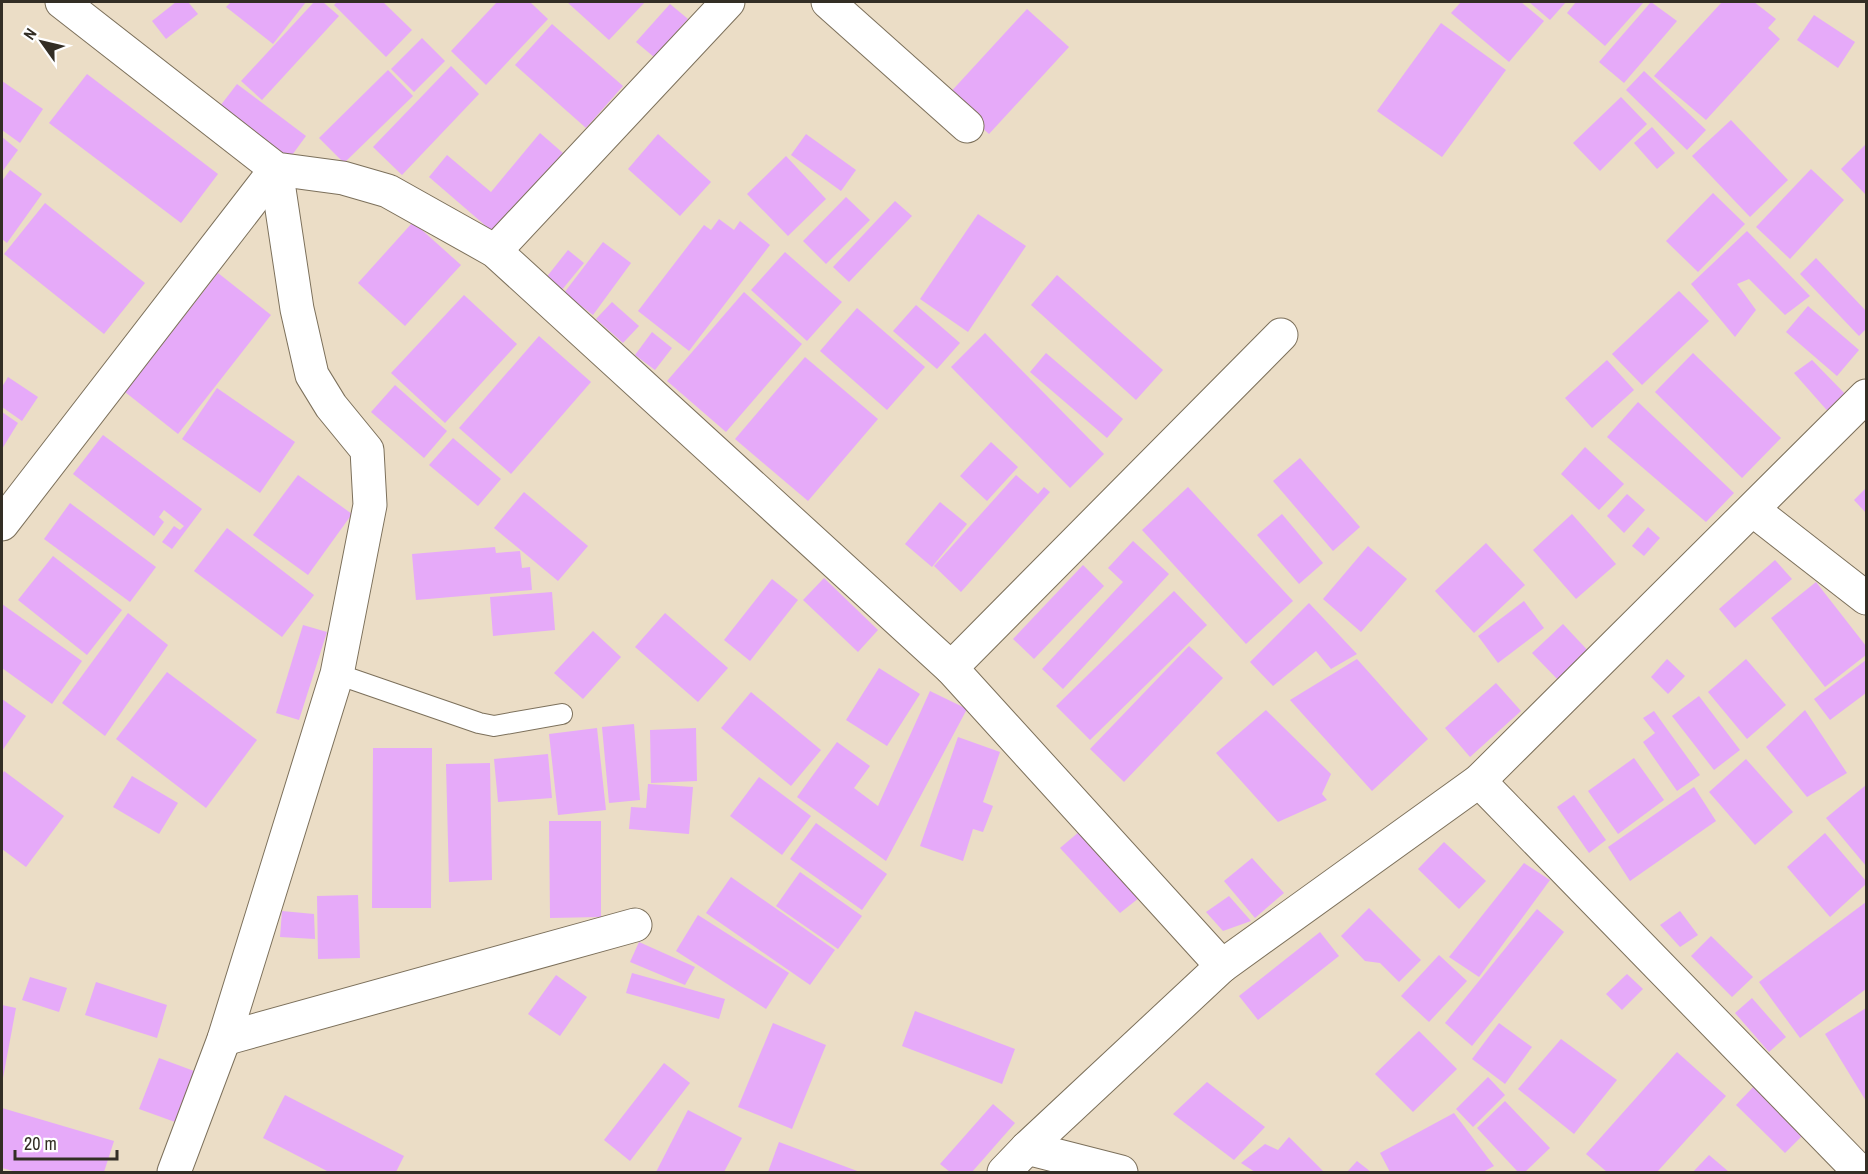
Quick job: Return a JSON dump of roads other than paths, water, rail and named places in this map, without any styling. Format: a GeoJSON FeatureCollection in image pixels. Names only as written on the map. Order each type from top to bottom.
{"type":"FeatureCollection","features":[{"type":"Feature","properties":{"kind":"street"},"geometry":{"type":"LineString","coordinates":[[62,2],[276,169],[343,178],[388,191],[495,251],[951,668],[1222,966]]}},
{"type":"Feature","properties":{"kind":"street"},"geometry":{"type":"LineString","coordinates":[[495,251],[728,2]]}},
{"type":"Feature","properties":{"kind":"street"},"geometry":{"type":"LineString","coordinates":[[828,2],[967,126]]}},
{"type":"Feature","properties":{"kind":"street"},"geometry":{"type":"LineString","coordinates":[[2,524],[276,169]]}},
{"type":"Feature","properties":{"kind":"street"},"geometry":{"type":"LineString","coordinates":[[174,1173],[224,1039],[337,674],[370,505],[368,450],[331,406],[312,375],[297,309],[276,169]]}},
{"type":"Feature","properties":{"kind":"street"},"geometry":{"type":"LineString","coordinates":[[951,668],[1281,335]]}},
{"type":"Feature","properties":{"kind":"street"},"geometry":{"type":"LineString","coordinates":[[1004,1173],[1027,1148],[1222,966],[1479,781],[1866,396]]}},
{"type":"Feature","properties":{"kind":"street"},"geometry":{"type":"LineString","coordinates":[[1753,510],[1866,598]]}},
{"type":"Feature","properties":{"kind":"street"},"geometry":{"type":"LineString","coordinates":[[1479,781],[1860,1173]]}},
{"type":"Feature","properties":{"kind":"street"},"geometry":{"type":"LineString","coordinates":[[224,1039],[635,926]]}},
{"type":"Feature","properties":{"kind":"street"},"geometry":{"type":"LineString","coordinates":[[1027,1148],[1121,1173]]}},
{"type":"Feature","properties":{"kind":"lane"},"geometry":{"type":"LineString","coordinates":[[337,674],[486,725],[509,724],[562,714]]}}]}
